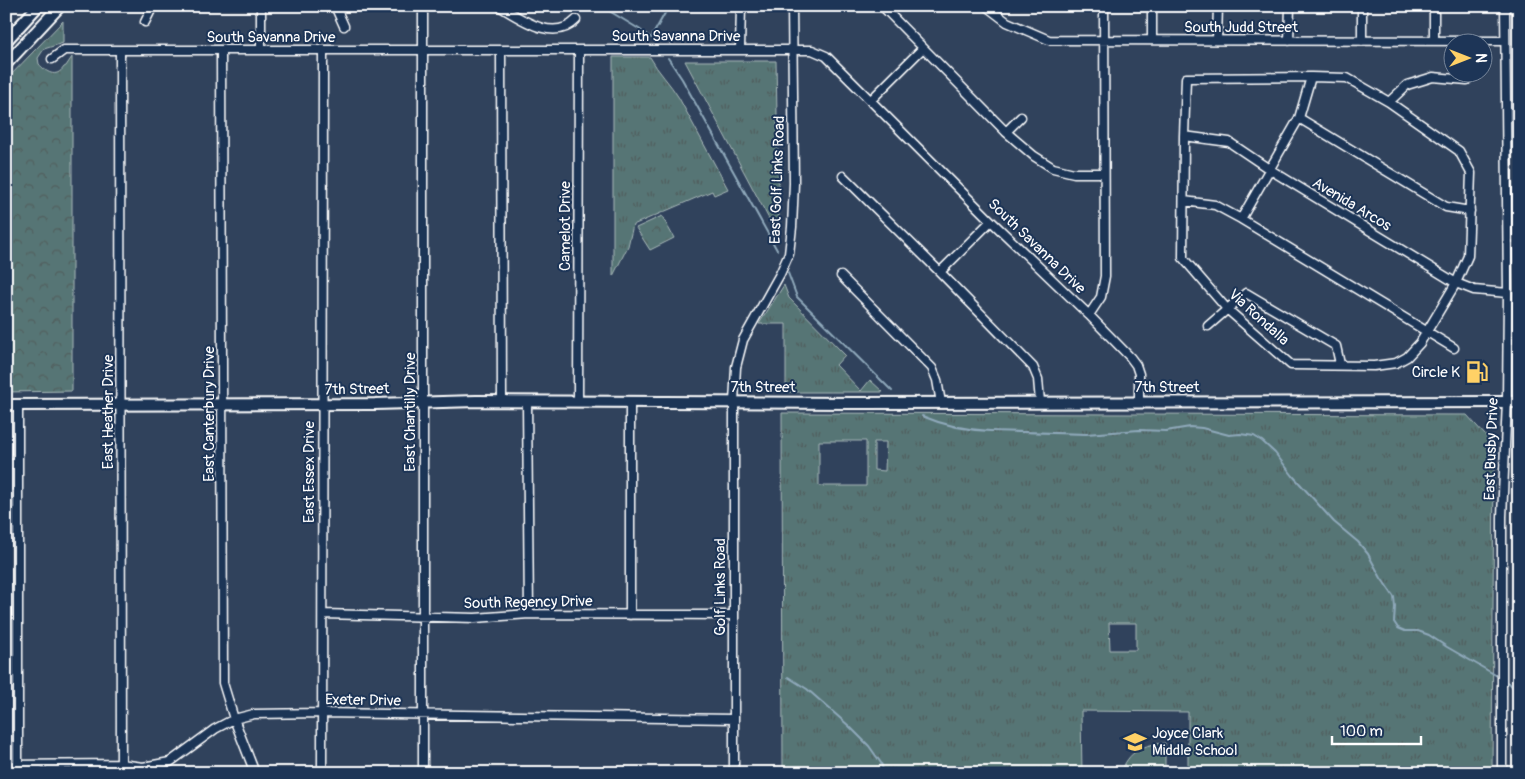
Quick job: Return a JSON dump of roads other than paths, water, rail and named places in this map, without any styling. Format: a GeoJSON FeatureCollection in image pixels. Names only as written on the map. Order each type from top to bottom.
{"type":"FeatureCollection","features":[{"type":"Feature","properties":{"kind":"main road"},"geometry":{"type":"LineString","coordinates":[[6,41],[38,6]]}},
{"type":"Feature","properties":{"kind":"main road"},"geometry":{"type":"LineString","coordinates":[[6,64],[60,6]]}},
{"type":"Feature","properties":{"kind":"main road","name":"7th Street"},"geometry":{"type":"LineString","coordinates":[[6,405],[375,404],[424,402],[1519,402]]}},
{"type":"Feature","properties":{"kind":"street"},"geometry":{"type":"LineString","coordinates":[[145,22],[153,6]]}},
{"type":"Feature","properties":{"kind":"street"},"geometry":{"type":"LineString","coordinates":[[261,6],[261,50]]}},
{"type":"Feature","properties":{"kind":"street"},"geometry":{"type":"LineString","coordinates":[[335,6],[344,26]]}},
{"type":"Feature","properties":{"kind":"street","name":"East Chantilly Drive"},"geometry":{"type":"LineString","coordinates":[[423,773],[424,6]]}},
{"type":"Feature","properties":{"kind":"street"},"geometry":{"type":"LineString","coordinates":[[499,6],[542,28],[552,30],[569,27],[576,20]]}},
{"type":"Feature","properties":{"kind":"street"},"geometry":{"type":"LineString","coordinates":[[740,49],[741,6]]}},
{"type":"Feature","properties":{"kind":"street","name":"East Golf Links Road"},"geometry":{"type":"LineString","coordinates":[[734,402],[736,367],[743,340],[789,254],[794,183],[792,6]]}},
{"type":"Feature","properties":{"kind":"street"},"geometry":{"type":"LineString","coordinates":[[882,6],[1006,132],[1034,156],[1053,168],[1074,173],[1104,173]]}},
{"type":"Feature","properties":{"kind":"street","name":"South Judd Street"},"geometry":{"type":"LineString","coordinates":[[986,6],[1007,22],[1049,40],[1505,41]]}},
{"type":"Feature","properties":{"kind":"street"},"geometry":{"type":"LineString","coordinates":[[1089,314],[1100,297],[1105,276],[1104,6]]}},
{"type":"Feature","properties":{"kind":"street"},"geometry":{"type":"LineString","coordinates":[[1152,6],[1152,40]]}},
{"type":"Feature","properties":{"kind":"street"},"geometry":{"type":"LineString","coordinates":[[1218,6],[1218,40]]}},
{"type":"Feature","properties":{"kind":"street"},"geometry":{"type":"LineString","coordinates":[[1290,6],[1290,40]]}},
{"type":"Feature","properties":{"kind":"street"},"geometry":{"type":"LineString","coordinates":[[1362,6],[1362,41]]}},
{"type":"Feature","properties":{"kind":"street"},"geometry":{"type":"LineString","coordinates":[[1434,6],[1434,41]]}},
{"type":"Feature","properties":{"kind":"street","name":"East Busby Drive"},"geometry":{"type":"LineString","coordinates":[[1502,773],[1502,517],[1508,293],[1505,6]]}},
{"type":"Feature","properties":{"kind":"street"},"geometry":{"type":"LineString","coordinates":[[871,100],[923,48]]}},
{"type":"Feature","properties":{"kind":"street","name":"South Savanna Drive"},"geometry":{"type":"LineString","coordinates":[[52,59],[64,50],[812,50],[826,56],[991,221],[1089,314],[1130,357],[1136,365],[1139,374],[1139,402]]}},
{"type":"Feature","properties":{"kind":"street","name":"East Canterbury Drive"},"geometry":{"type":"LineString","coordinates":[[221,50],[224,684],[234,719],[255,773]]}},
{"type":"Feature","properties":{"kind":"street"},"geometry":{"type":"LineString","coordinates":[[500,50],[502,402]]}},
{"type":"Feature","properties":{"kind":"street","name":"Camelot Drive"},"geometry":{"type":"LineString","coordinates":[[578,402],[580,50]]}},
{"type":"Feature","properties":{"kind":"street","name":"East Heather Drive"},"geometry":{"type":"LineString","coordinates":[[120,51],[122,404],[121,773]]}},
{"type":"Feature","properties":{"kind":"street","name":"East Essex Drive"},"geometry":{"type":"LineString","coordinates":[[322,773],[323,51]]}},
{"type":"Feature","properties":{"kind":"street"},"geometry":{"type":"LineString","coordinates":[[1241,219],[1299,118],[1311,77]]}},
{"type":"Feature","properties":{"kind":"street","name":"Via Rondalla"},"geometry":{"type":"LineString","coordinates":[[1311,77],[1346,78],[1389,102],[1459,152],[1471,173],[1468,256],[1456,283],[1420,343],[1407,357],[1396,363],[1374,366],[1340,364],[1291,365],[1227,309],[1183,258],[1186,78],[1311,77]]}},
{"type":"Feature","properties":{"kind":"street"},"geometry":{"type":"LineString","coordinates":[[1389,102],[1407,85],[1433,77],[1442,78]]}},
{"type":"Feature","properties":{"kind":"street"},"geometry":{"type":"LineString","coordinates":[[1006,132],[1021,117]]}},
{"type":"Feature","properties":{"kind":"street"},"geometry":{"type":"LineString","coordinates":[[1299,118],[1446,208],[1470,211]]}},
{"type":"Feature","properties":{"kind":"street","name":"Avenida Arcos"},"geometry":{"type":"LineString","coordinates":[[1184,136],[1229,142],[1269,169],[1456,283],[1474,290],[1508,293]]}},
{"type":"Feature","properties":{"kind":"street"},"geometry":{"type":"LineString","coordinates":[[843,176],[1033,367],[1038,379],[1040,402]]}},
{"type":"Feature","properties":{"kind":"street"},"geometry":{"type":"LineString","coordinates":[[1184,201],[1215,205],[1241,219],[1454,348]]}},
{"type":"Feature","properties":{"kind":"street"},"geometry":{"type":"LineString","coordinates":[[940,272],[991,221]]}},
{"type":"Feature","properties":{"kind":"street"},"geometry":{"type":"LineString","coordinates":[[841,276],[932,368],[937,380],[941,403]]}},
{"type":"Feature","properties":{"kind":"street"},"geometry":{"type":"LineString","coordinates":[[1208,326],[1246,293],[1336,346],[1340,364]]}},
{"type":"Feature","properties":{"kind":"street"},"geometry":{"type":"LineString","coordinates":[[527,402],[529,614]]}},
{"type":"Feature","properties":{"kind":"street"},"geometry":{"type":"LineString","coordinates":[[630,402],[630,615]]}},
{"type":"Feature","properties":{"kind":"street","name":"Golf Links Road"},"geometry":{"type":"LineString","coordinates":[[734,402],[734,773]]}},
{"type":"Feature","properties":{"kind":"street"},"geometry":{"type":"LineString","coordinates":[[18,405],[18,769]]}},
{"type":"Feature","properties":{"kind":"street"},"geometry":{"type":"LineString","coordinates":[[6,464],[18,464]]}},
{"type":"Feature","properties":{"kind":"street","name":"South Regency Drive"},"geometry":{"type":"LineString","coordinates":[[323,614],[476,618],[529,614],[734,615]]}},
{"type":"Feature","properties":{"kind":"street","name":"Exeter Drive"},"geometry":{"type":"LineString","coordinates":[[6,765],[18,769],[122,764],[143,767],[170,762],[215,729],[234,719],[254,714],[321,713],[734,718]]}},
{"type":"Feature","properties":{"kind":"waterway"},"geometry":{"type":"LineString","coordinates":[[601,6],[651,38],[669,6]]}},
{"type":"Feature","properties":{"kind":"waterway"},"geometry":{"type":"LineString","coordinates":[[668,58],[682,79],[777,250]]}},
{"type":"Feature","properties":{"kind":"waterway"},"geometry":{"type":"LineString","coordinates":[[788,273],[797,297],[892,391]]}},
{"type":"Feature","properties":{"kind":"waterway"},"geometry":{"type":"LineString","coordinates":[[922,416],[955,427],[973,430],[1086,434],[1139,430],[1166,431],[1190,427],[1229,435],[1254,436],[1275,453],[1334,522],[1358,542],[1368,554],[1394,597],[1394,622],[1398,628],[1429,635],[1499,677]]}},
{"type":"Feature","properties":{"kind":"waterway"},"geometry":{"type":"LineString","coordinates":[[788,677],[807,689],[849,726],[869,746],[881,763],[884,773]]}},
{"type":"Feature","properties":{"kind":"waterway"},"geometry":{"type":"LineString","coordinates":[[1505,681],[1519,694]]}},
{"type":"Feature","properties":{"kind":"place","name":"Circle K"},"geometry":{"type":"Point","coordinates":[1477,372]}},
{"type":"Feature","properties":{"kind":"place","name":"Joyce Clark Middle School"},"geometry":{"type":"Point","coordinates":[1135,742]}}]}
